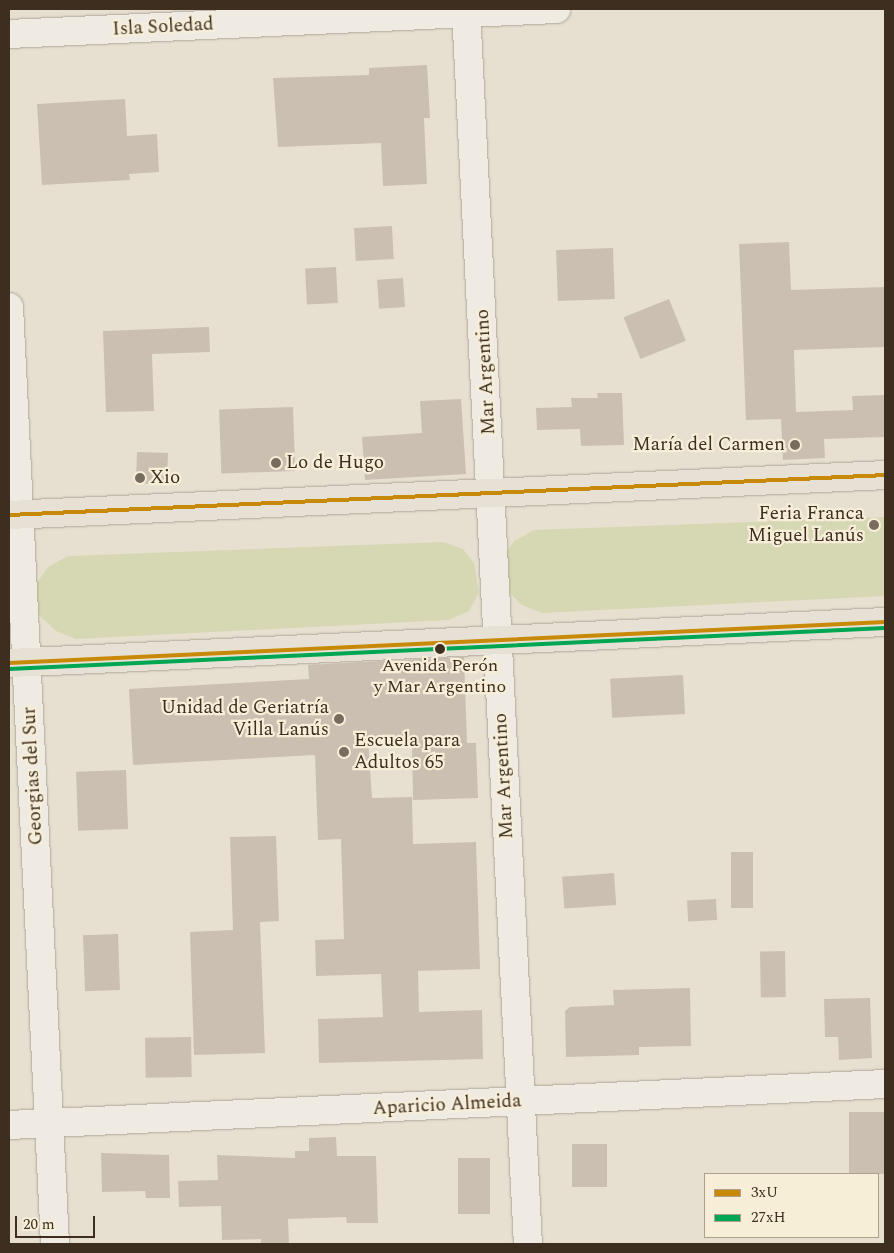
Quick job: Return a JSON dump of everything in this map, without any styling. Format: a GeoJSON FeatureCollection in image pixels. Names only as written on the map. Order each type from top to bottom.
{"type":"FeatureCollection","features":[{"type":"Feature","properties":{"kind":"main road"},"geometry":{"type":"LineString","coordinates":[[14,515],[885,475]]}},
{"type":"Feature","properties":{"kind":"main road"},"geometry":{"type":"LineString","coordinates":[[18,662],[885,622]]}},
{"type":"Feature","properties":{"kind":"street","name":"Isla Soledad"},"geometry":{"type":"LineString","coordinates":[[9,34],[466,11],[556,9]]}},
{"type":"Feature","properties":{"kind":"street","name":"Mar Argentino"},"geometry":{"type":"LineString","coordinates":[[466,11],[492,493],[519,1102],[528,1244]]}},
{"type":"Feature","properties":{"kind":"street","name":"Georgias del Sur"},"geometry":{"type":"LineString","coordinates":[[9,307],[18,662],[51,1124],[56,1244]]}},
{"type":"Feature","properties":{"kind":"street","name":"Aparicio Almeida"},"geometry":{"type":"LineString","coordinates":[[9,1126],[885,1084]]}},
{"type":"Feature","properties":{"kind":"green space"},"geometry":{"type":"Polygon","coordinates":[[[885,517],[885,596],[542,613],[522,605],[503,587],[500,561],[514,541],[534,530],[885,517]]]}},
{"type":"Feature","properties":{"kind":"green space"},"geometry":{"type":"Polygon","coordinates":[[[443,542],[463,549],[474,563],[479,593],[469,611],[449,620],[76,639],[56,631],[37,613],[34,587],[48,567],[68,556],[443,542]]]}},
{"type":"Feature","properties":{"kind":"building"},"geometry":{"type":"Polygon","coordinates":[[[427,65],[430,118],[424,118],[427,184],[383,186],[381,143],[278,147],[273,78],[369,75],[369,68],[427,65]]]}},
{"type":"Feature","properties":{"kind":"building"},"geometry":{"type":"Polygon","coordinates":[[[125,99],[127,136],[157,134],[159,172],[129,174],[130,180],[42,185],[37,104],[125,99]]]}},
{"type":"Feature","properties":{"kind":"building"},"geometry":{"type":"Polygon","coordinates":[[[392,226],[394,259],[356,261],[354,228],[392,226]]]}},
{"type":"Feature","properties":{"kind":"building"},"geometry":{"type":"Polygon","coordinates":[[[789,242],[791,290],[885,287],[885,347],[794,350],[796,412],[853,410],[852,396],[885,395],[885,437],[824,439],[825,458],[783,460],[781,419],[746,420],[739,244],[789,242]]]}},
{"type":"Feature","properties":{"kind":"building"},"geometry":{"type":"Polygon","coordinates":[[[613,248],[615,299],[558,301],[556,250],[613,248]]]}},
{"type":"Feature","properties":{"kind":"building"},"geometry":{"type":"Polygon","coordinates":[[[336,267],[338,303],[307,305],[305,269],[336,267]]]}},
{"type":"Feature","properties":{"kind":"building"},"geometry":{"type":"Polygon","coordinates":[[[403,278],[405,307],[379,309],[377,280],[403,278]]]}},
{"type":"Feature","properties":{"kind":"building"},"geometry":{"type":"Polygon","coordinates":[[[669,299],[686,341],[640,359],[624,317],[669,299]]]}},
{"type":"Feature","properties":{"kind":"building"},"geometry":{"type":"Polygon","coordinates":[[[209,327],[210,352],[152,354],[154,411],[106,412],[103,331],[209,327]]]}},
{"type":"Feature","properties":{"kind":"building"},"geometry":{"type":"Polygon","coordinates":[[[597,393],[622,393],[624,445],[581,446],[580,429],[537,430],[536,408],[572,407],[571,398],[598,398],[597,393]]]}},
{"type":"Feature","properties":{"kind":"building"},"geometry":{"type":"Polygon","coordinates":[[[461,399],[466,474],[365,480],[362,437],[422,433],[420,401],[461,399]]]}},
{"type":"Feature","properties":{"kind":"building"},"geometry":{"type":"Polygon","coordinates":[[[293,407],[295,471],[221,474],[219,410],[293,407]]]}},
{"type":"Feature","properties":{"kind":"building"},"geometry":{"type":"Polygon","coordinates":[[[137,452],[168,453],[167,484],[136,483],[137,452]]]}},
{"type":"Feature","properties":{"kind":"building"},"geometry":{"type":"Polygon","coordinates":[[[464,657],[467,743],[476,743],[478,798],[413,800],[412,739],[368,740],[372,798],[412,797],[413,844],[476,842],[480,969],[418,971],[419,1012],[482,1010],[483,1059],[319,1063],[318,1019],[383,1017],[381,974],[316,976],[315,940],[344,939],[341,839],[318,840],[315,755],[133,765],[129,689],[309,679],[308,665],[464,657]]]}},
{"type":"Feature","properties":{"kind":"building"},"geometry":{"type":"Polygon","coordinates":[[[683,675],[685,714],[612,718],[610,679],[683,675]]]}},
{"type":"Feature","properties":{"kind":"building"},"geometry":{"type":"Polygon","coordinates":[[[126,770],[128,829],[78,831],[76,772],[126,770]]]}},
{"type":"Feature","properties":{"kind":"building"},"geometry":{"type":"Polygon","coordinates":[[[276,836],[279,921],[260,922],[265,1053],[194,1055],[190,932],[233,930],[230,837],[276,836]]]}},
{"type":"Feature","properties":{"kind":"building"},"geometry":{"type":"Polygon","coordinates":[[[731,852],[753,852],[753,908],[731,908],[731,852]]]}},
{"type":"Feature","properties":{"kind":"building"},"geometry":{"type":"Polygon","coordinates":[[[614,873],[616,905],[564,909],[562,877],[614,873]]]}},
{"type":"Feature","properties":{"kind":"building"},"geometry":{"type":"Polygon","coordinates":[[[716,899],[717,920],[688,921],[687,901],[716,899]]]}},
{"type":"Feature","properties":{"kind":"building"},"geometry":{"type":"Polygon","coordinates":[[[118,934],[120,990],[85,991],[83,935],[118,934]]]}},
{"type":"Feature","properties":{"kind":"building"},"geometry":{"type":"Polygon","coordinates":[[[760,951],[785,951],[786,997],[761,997],[760,951]]]}},
{"type":"Feature","properties":{"kind":"building"},"geometry":{"type":"Polygon","coordinates":[[[690,988],[691,1046],[639,1047],[639,1055],[566,1057],[565,1011],[570,1007],[614,1005],[613,990],[690,988]]]}},
{"type":"Feature","properties":{"kind":"building"},"geometry":{"type":"Polygon","coordinates":[[[870,998],[872,1058],[839,1060],[838,1037],[825,1037],[824,999],[870,998]]]}},
{"type":"Feature","properties":{"kind":"building"},"geometry":{"type":"Polygon","coordinates":[[[191,1037],[192,1077],[146,1078],[145,1038],[191,1037]]]}},
{"type":"Feature","properties":{"kind":"building"},"geometry":{"type":"Polygon","coordinates":[[[849,1112],[885,1112],[885,1174],[849,1173],[849,1112]]]}},
{"type":"Feature","properties":{"kind":"building"},"geometry":{"type":"Polygon","coordinates":[[[336,1137],[337,1156],[376,1156],[378,1223],[347,1223],[346,1217],[288,1219],[289,1244],[261,1244],[261,1239],[222,1240],[221,1206],[179,1207],[178,1181],[218,1180],[217,1155],[295,1158],[295,1151],[309,1151],[309,1138],[336,1137]]]}},
{"type":"Feature","properties":{"kind":"building"},"geometry":{"type":"Polygon","coordinates":[[[572,1144],[607,1144],[607,1187],[572,1187],[572,1144]]]}},
{"type":"Feature","properties":{"kind":"building"},"geometry":{"type":"Polygon","coordinates":[[[101,1153],[169,1155],[170,1198],[146,1198],[145,1191],[102,1192],[101,1153]]]}},
{"type":"Feature","properties":{"kind":"building"},"geometry":{"type":"Polygon","coordinates":[[[458,1158],[490,1158],[490,1214],[458,1214],[458,1158]]]}},
{"type":"Feature","properties":{"kind":"transit line","name":"3xU"},"geometry":{"type":"LineString","coordinates":[[9,515],[885,475]]}},
{"type":"Feature","properties":{"kind":"transit line","name":"3xU"},"geometry":{"type":"LineString","coordinates":[[9,663],[885,622]]}},
{"type":"Feature","properties":{"kind":"transit line","name":"27xH"},"geometry":{"type":"LineString","coordinates":[[9,669],[885,628]]}},
{"type":"Feature","properties":{"kind":"place","name":"María del Carmen"},"geometry":{"type":"Point","coordinates":[795,445]}},
{"type":"Feature","properties":{"kind":"place","name":"Lo de Hugo"},"geometry":{"type":"Point","coordinates":[276,463]}},
{"type":"Feature","properties":{"kind":"place","name":"Xio"},"geometry":{"type":"Point","coordinates":[140,478]}},
{"type":"Feature","properties":{"kind":"place","name":"Feria Franca Miguel Lanús"},"geometry":{"type":"Point","coordinates":[874,525]}},
{"type":"Feature","properties":{"kind":"place","name":"Avenida Perón y Mar Argentino"},"geometry":{"type":"Point","coordinates":[440,649]}},
{"type":"Feature","properties":{"kind":"place","name":"Unidad de Geriatría Villa Lanús"},"geometry":{"type":"Point","coordinates":[339,719]}},
{"type":"Feature","properties":{"kind":"place","name":"Escuela para Adultos 65"},"geometry":{"type":"Point","coordinates":[344,752]}}]}
